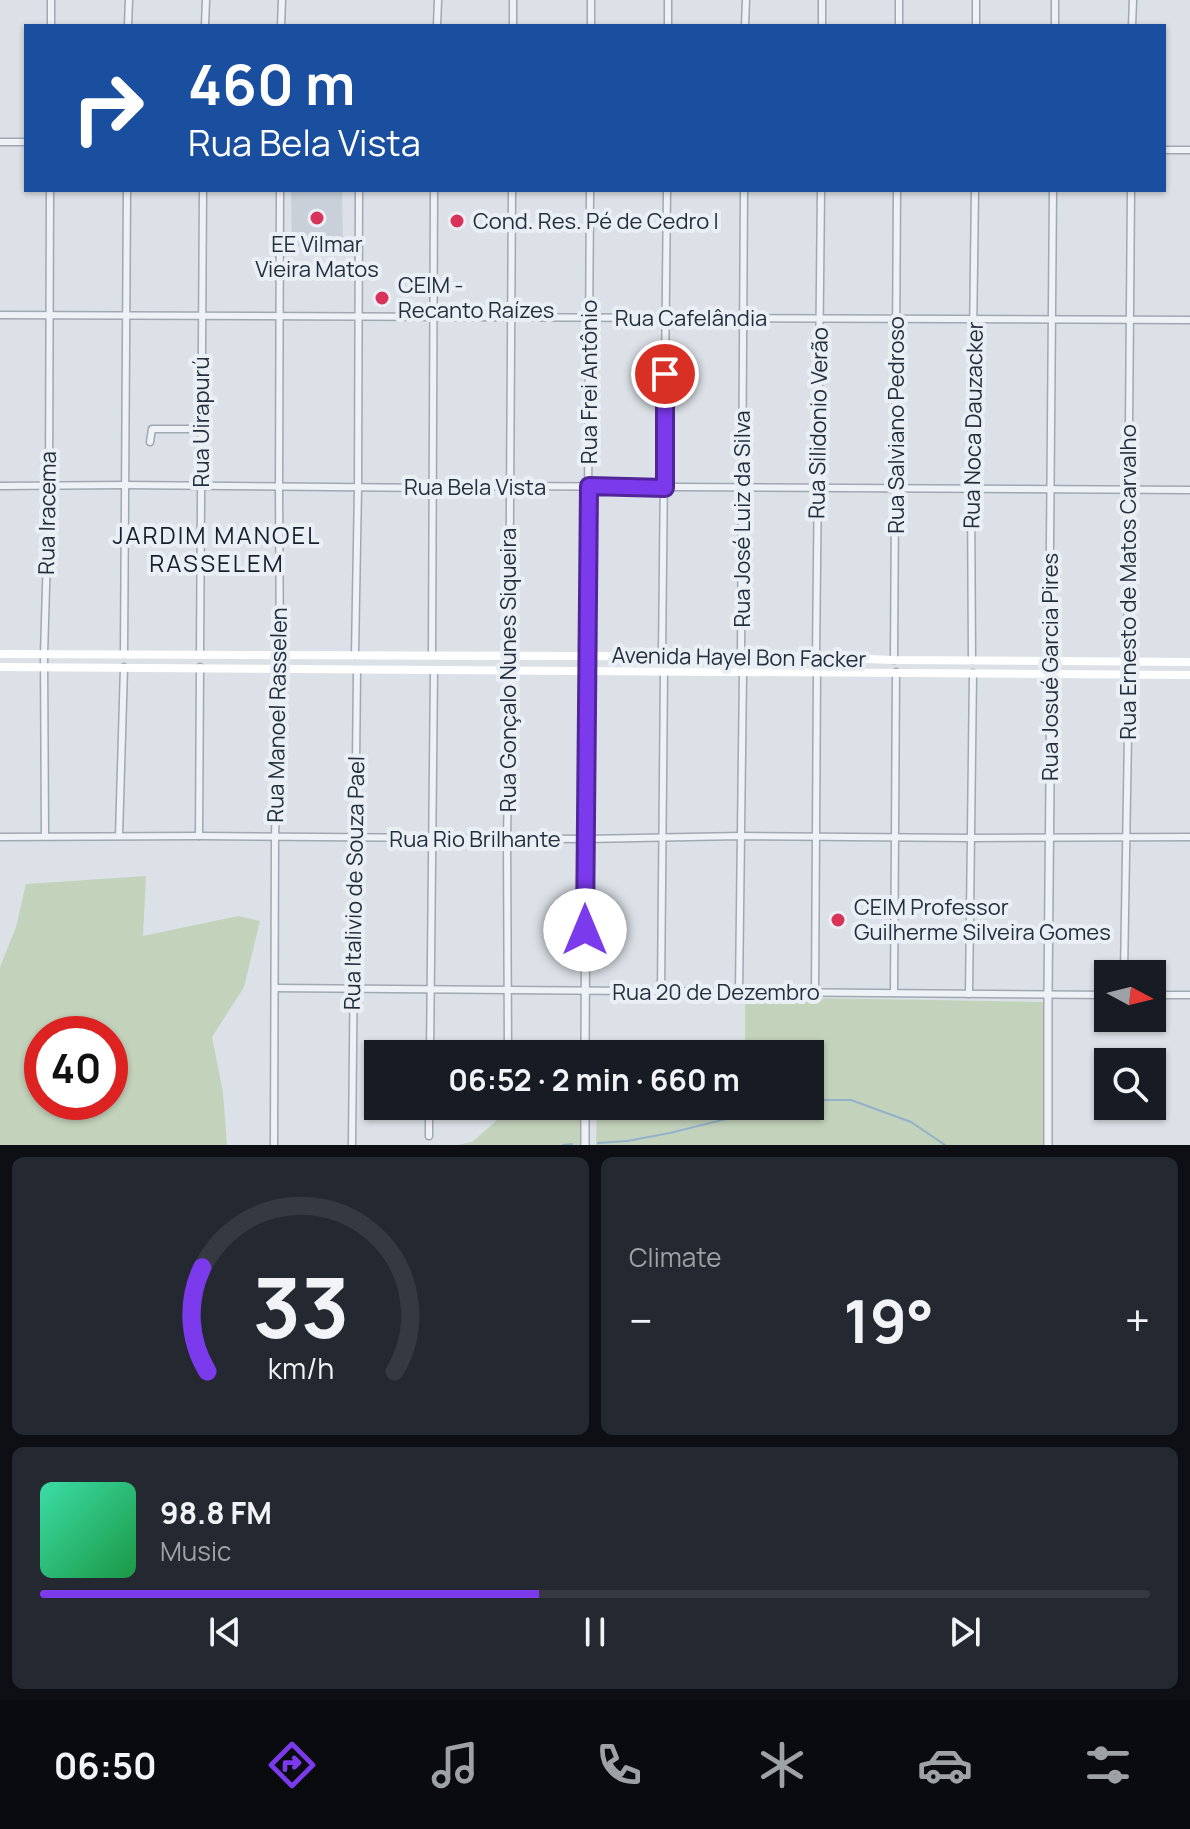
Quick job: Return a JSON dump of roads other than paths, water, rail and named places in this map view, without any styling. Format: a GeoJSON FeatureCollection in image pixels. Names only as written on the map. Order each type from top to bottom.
{"type":"FeatureCollection","features":[{"type":"Feature","properties":{"kind":"main road","name":"Avenida Hayel Bon Facker"},"geometry":{"type":"LineString","coordinates":[[0,654],[741,656],[1190,662]]}},
{"type":"Feature","properties":{"kind":"main road","name":"Avenida Hayel Bon Facker"},"geometry":{"type":"LineString","coordinates":[[0,667],[1190,675]]}},
{"type":"Feature","properties":{"kind":"street"},"geometry":{"type":"LineString","coordinates":[[51,0],[51,24]]}},
{"type":"Feature","properties":{"kind":"street"},"geometry":{"type":"LineString","coordinates":[[128,24],[129,0]]}},
{"type":"Feature","properties":{"kind":"street"},"geometry":{"type":"LineString","coordinates":[[205,24],[206,0]]}},
{"type":"Feature","properties":{"kind":"street"},"geometry":{"type":"LineString","coordinates":[[281,24],[282,0]]}},
{"type":"Feature","properties":{"kind":"street"},"geometry":{"type":"LineString","coordinates":[[437,24],[438,0]]}},
{"type":"Feature","properties":{"kind":"street"},"geometry":{"type":"LineString","coordinates":[[513,0],[513,24]]}},
{"type":"Feature","properties":{"kind":"street"},"geometry":{"type":"LineString","coordinates":[[591,0],[591,24]]}},
{"type":"Feature","properties":{"kind":"street"},"geometry":{"type":"LineString","coordinates":[[668,0],[668,24]]}},
{"type":"Feature","properties":{"kind":"street"},"geometry":{"type":"LineString","coordinates":[[745,24],[746,0]]}},
{"type":"Feature","properties":{"kind":"street"},"geometry":{"type":"LineString","coordinates":[[822,0],[822,24]]}},
{"type":"Feature","properties":{"kind":"street"},"geometry":{"type":"LineString","coordinates":[[899,0],[899,24]]}},
{"type":"Feature","properties":{"kind":"street"},"geometry":{"type":"LineString","coordinates":[[976,0],[976,24]]}},
{"type":"Feature","properties":{"kind":"street"},"geometry":{"type":"LineString","coordinates":[[1055,0],[1055,24]]}},
{"type":"Feature","properties":{"kind":"street"},"geometry":{"type":"LineString","coordinates":[[1132,24],[1133,0]]}},
{"type":"Feature","properties":{"kind":"street"},"geometry":{"type":"LineString","coordinates":[[0,142],[24,142]]}},
{"type":"Feature","properties":{"kind":"street"},"geometry":{"type":"LineString","coordinates":[[1166,150],[1190,150]]}},
{"type":"Feature","properties":{"kind":"street","name":"Rua Iracema"},"geometry":{"type":"LineString","coordinates":[[45,836],[44,655],[49,486],[50,192]]}},
{"type":"Feature","properties":{"kind":"street"},"geometry":{"type":"LineString","coordinates":[[124,654],[127,192]]}},
{"type":"Feature","properties":{"kind":"street","name":"Rua Uirapurú"},"geometry":{"type":"LineString","coordinates":[[200,654],[203,192]]}},
{"type":"Feature","properties":{"kind":"street","name":"Rua Manoel Rasselen"},"geometry":{"type":"LineString","coordinates":[[274,1145],[275,837],[280,670],[280,192]]}},
{"type":"Feature","properties":{"kind":"street"},"geometry":{"type":"LineString","coordinates":[[355,655],[359,192]]}},
{"type":"Feature","properties":{"kind":"street"},"geometry":{"type":"LineString","coordinates":[[432,654],[434,192]]}},
{"type":"Feature","properties":{"kind":"street","name":"Rua Gonçalo Nunes Siqueira"},"geometry":{"type":"LineString","coordinates":[[508,1040],[512,192]]}},
{"type":"Feature","properties":{"kind":"street","name":"Rua Frei Antônio"},"geometry":{"type":"LineString","coordinates":[[585,1040],[590,192]]}},
{"type":"Feature","properties":{"kind":"street"},"geometry":{"type":"LineString","coordinates":[[662,656],[667,192]]}},
{"type":"Feature","properties":{"kind":"street","name":"Rua José Luiz da Silva"},"geometry":{"type":"LineString","coordinates":[[739,992],[744,192]]}},
{"type":"Feature","properties":{"kind":"street","name":"Rua Silidonio Verão"},"geometry":{"type":"LineString","coordinates":[[816,657],[821,192]]}},
{"type":"Feature","properties":{"kind":"street","name":"Rua Salviano Pedroso"},"geometry":{"type":"LineString","coordinates":[[894,660],[897,192]]}},
{"type":"Feature","properties":{"kind":"street","name":"Rua Noca Dauzacker"},"geometry":{"type":"LineString","coordinates":[[972,660],[975,192]]}},
{"type":"Feature","properties":{"kind":"street","name":"Rua Josué Garcia Pires"},"geometry":{"type":"LineString","coordinates":[[1048,1145],[1053,192]]}},
{"type":"Feature","properties":{"kind":"street","name":"Rua Ernesto de Matos Carvalho"},"geometry":{"type":"LineString","coordinates":[[1124,960],[1131,192]]}},
{"type":"Feature","properties":{"kind":"street","name":"Rua Cafelândia"},"geometry":{"type":"LineString","coordinates":[[0,315],[1190,320]]}},
{"type":"Feature","properties":{"kind":"street"},"geometry":{"type":"LineString","coordinates":[[150,442],[152,429],[201,429]]}},
{"type":"Feature","properties":{"kind":"street","name":"Rua Bela Vista"},"geometry":{"type":"LineString","coordinates":[[0,486],[1190,490]]}},
{"type":"Feature","properties":{"kind":"street"},"geometry":{"type":"LineString","coordinates":[[119,836],[124,667]]}},
{"type":"Feature","properties":{"kind":"street"},"geometry":{"type":"LineString","coordinates":[[199,836],[200,667]]}},
{"type":"Feature","properties":{"kind":"street","name":"Rua Italivio de Souza Pael"},"geometry":{"type":"LineString","coordinates":[[352,1144],[357,670]]}},
{"type":"Feature","properties":{"kind":"street"},"geometry":{"type":"LineString","coordinates":[[430,1040],[434,671]]}},
{"type":"Feature","properties":{"kind":"street"},"geometry":{"type":"LineString","coordinates":[[661,992],[664,671]]}},
{"type":"Feature","properties":{"kind":"street"},"geometry":{"type":"LineString","coordinates":[[894,993],[896,672]]}},
{"type":"Feature","properties":{"kind":"street"},"geometry":{"type":"LineString","coordinates":[[815,993],[817,673]]}},
{"type":"Feature","properties":{"kind":"street"},"geometry":{"type":"LineString","coordinates":[[969,994],[973,673]]}},
{"type":"Feature","properties":{"kind":"street","name":"Rua Rio Brilhante"},"geometry":{"type":"LineString","coordinates":[[0,837],[1190,837]]}},
{"type":"Feature","properties":{"kind":"street","name":"Rua 20 de Dezembro"},"geometry":{"type":"LineString","coordinates":[[275,988],[1094,995]]}},
{"type":"Feature","properties":{"kind":"street"},"geometry":{"type":"LineString","coordinates":[[1166,995],[1190,995]]}},
{"type":"Feature","properties":{"kind":"street"},"geometry":{"type":"LineString","coordinates":[[429,1120],[429,1136]]}},
{"type":"Feature","properties":{"kind":"street"},"geometry":{"type":"LineString","coordinates":[[585,1120],[585,1145]]}},
{"type":"Feature","properties":{"kind":"waterway"},"geometry":{"type":"LineString","coordinates":[[824,1100],[851,1100],[911,1122],[945,1145]]}},
{"type":"Feature","properties":{"kind":"waterway"},"geometry":{"type":"LineString","coordinates":[[598,1143],[627,1141],[722,1120]]}},
{"type":"Feature","properties":{"kind":"waterway"},"geometry":{"type":"LineString","coordinates":[[563,1145],[572,1144]]}},
{"type":"Feature","properties":{"kind":"place","name":"EE Vilmar Vieira Matos"},"geometry":{"type":"Point","coordinates":[317,218]}},
{"type":"Feature","properties":{"kind":"place","name":"Cond. Res. Pé de Cedro I"},"geometry":{"type":"Point","coordinates":[457,221]}},
{"type":"Feature","properties":{"kind":"place","name":"CEIM - Recanto Raízes"},"geometry":{"type":"Point","coordinates":[382,298]}},
{"type":"Feature","properties":{"kind":"place","name":"CEIM Professor Guilherme Silveira Gomes"},"geometry":{"type":"Point","coordinates":[838,920]}},
{"type":"Feature","properties":{"kind":"district","name":"JARDIM MANOEL RASSELEM"},"geometry":{"type":"Point","coordinates":[217,550]}}]}
